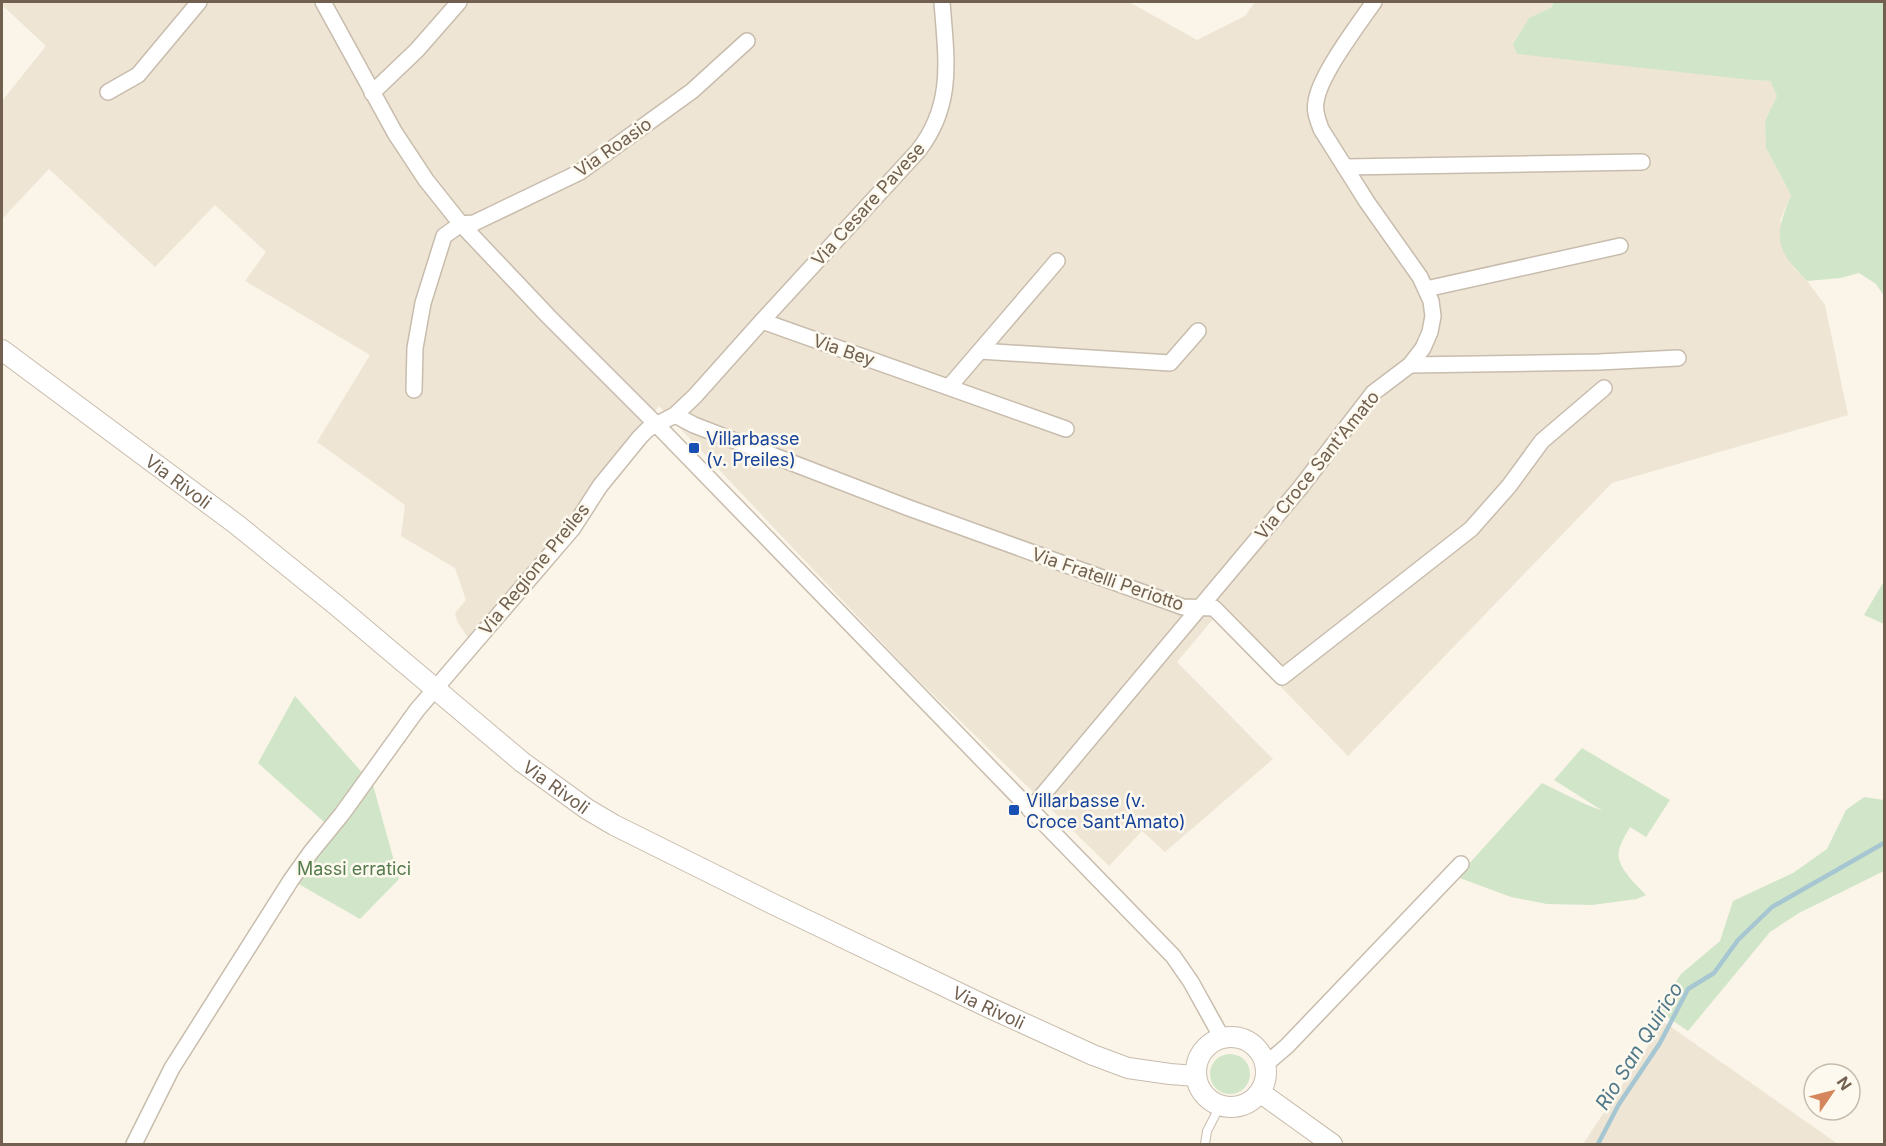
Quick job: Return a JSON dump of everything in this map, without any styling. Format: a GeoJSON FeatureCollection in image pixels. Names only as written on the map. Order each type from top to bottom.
{"type":"FeatureCollection","features":[{"type":"Feature","properties":{"kind":"street"},"geometry":{"type":"LineString","coordinates":[[108,92],[138,75],[199,2]]}},
{"type":"Feature","properties":{"kind":"street"},"geometry":{"type":"LineString","coordinates":[[323,2],[395,133],[426,180],[461,224],[1173,956],[1191,982],[1221,1038]]}},
{"type":"Feature","properties":{"kind":"street"},"geometry":{"type":"LineString","coordinates":[[372,93],[417,50],[459,2]]}},
{"type":"Feature","properties":{"kind":"street","name":"Via Cesare Pavese"},"geometry":{"type":"LineString","coordinates":[[762,321],[931,135],[938,118],[947,67],[942,2]]}},
{"type":"Feature","properties":{"kind":"street","name":"Via Croce Sant'Amato"},"geometry":{"type":"LineString","coordinates":[[1030,810],[1300,488],[1373,393],[1410,365],[1423,348],[1430,332],[1433,316],[1431,301],[1426,289],[1345,167],[1321,129],[1316,116],[1316,102],[1321,84],[1374,2]]}},
{"type":"Feature","properties":{"kind":"street","name":"Via Roasio"},"geometry":{"type":"LineString","coordinates":[[461,224],[474,223],[580,172],[692,91],[747,40]]}},
{"type":"Feature","properties":{"kind":"street"},"geometry":{"type":"LineString","coordinates":[[1345,167],[1642,162]]}},
{"type":"Feature","properties":{"kind":"street"},"geometry":{"type":"LineString","coordinates":[[414,390],[415,348],[423,303],[444,236],[461,224]]}},
{"type":"Feature","properties":{"kind":"street"},"geometry":{"type":"LineString","coordinates":[[1426,289],[1620,246]]}},
{"type":"Feature","properties":{"kind":"street"},"geometry":{"type":"LineString","coordinates":[[949,387],[1057,261]]}},
{"type":"Feature","properties":{"kind":"street"},"geometry":{"type":"LineString","coordinates":[[657,425],[675,415],[695,396],[762,321]]}},
{"type":"Feature","properties":{"kind":"street","name":"Via Bey"},"geometry":{"type":"LineString","coordinates":[[762,321],[1066,429]]}},
{"type":"Feature","properties":{"kind":"street"},"geometry":{"type":"LineString","coordinates":[[980,351],[1170,363],[1198,331]]}},
{"type":"Feature","properties":{"kind":"street","name":"Via Rivoli"},"geometry":{"type":"LineString","coordinates":[[2,350],[244,531],[336,605],[522,762],[587,809],[614,825],[807,921],[1093,1055],[1128,1068],[1196,1076]]}},
{"type":"Feature","properties":{"kind":"street"},"geometry":{"type":"LineString","coordinates":[[1410,365],[1599,362],[1678,358]]}},
{"type":"Feature","properties":{"kind":"street","name":"Via Fratelli Periotto"},"geometry":{"type":"LineString","coordinates":[[675,415],[694,426],[909,508],[1183,607],[1214,608],[1282,677],[1471,529],[1509,486],[1542,441],[1604,388]]}},
{"type":"Feature","properties":{"kind":"street","name":"Via Regione Preiles"},"geometry":{"type":"LineString","coordinates":[[134,1144],[172,1068],[311,852],[342,814],[417,710],[573,528],[600,486],[640,437],[648,429],[657,425]]}},
{"type":"Feature","properties":{"kind":"street"},"geometry":{"type":"LineString","coordinates":[[1266,1064],[1287,1046],[1461,864]]}},
{"type":"Feature","properties":{"kind":"street"},"geometry":{"type":"LineString","coordinates":[[1221,1038],[1244,1039],[1262,1054],[1266,1064],[1267,1074],[1261,1093],[1255,1100],[1238,1107],[1220,1106],[1204,1095],[1198,1086],[1196,1066],[1205,1048],[1221,1038]]}},
{"type":"Feature","properties":{"kind":"street"},"geometry":{"type":"LineString","coordinates":[[1261,1093],[1332,1144]]}},
{"type":"Feature","properties":{"kind":"lane"},"geometry":{"type":"LineString","coordinates":[[1205,1144],[1207,1131],[1220,1106]]}},
{"type":"Feature","properties":{"kind":"shaded area"},"geometry":{"type":"Polygon","coordinates":[[[2,2],[1129,2],[1197,40],[1245,16],[1255,2],[1553,2],[1552,7],[1529,18],[1513,44],[1770,81],[1777,96],[1765,121],[1766,148],[1791,195],[1780,220],[1793,267],[1825,305],[1848,415],[1612,483],[1348,756],[1214,618],[1177,662],[1273,759],[1165,852],[1142,831],[1109,866],[908,670],[659,406],[497,608],[469,639],[458,623],[455,613],[466,600],[455,568],[401,536],[405,505],[317,442],[370,355],[245,281],[266,252],[215,205],[155,267],[49,169],[2,219],[2,101],[46,46],[2,5],[2,2]]]}},
{"type":"Feature","properties":{"kind":"shaded area"},"geometry":{"type":"Polygon","coordinates":[[[1664,1022],[1802,1119],[1802,1122],[1807,1122],[1838,1144],[1583,1144],[1664,1022]]]}},
{"type":"Feature","properties":{"kind":"green space"},"geometry":{"type":"Polygon","coordinates":[[[1553,2],[1884,2],[1884,296],[1876,284],[1859,273],[1841,278],[1807,281],[1788,260],[1780,241],[1780,232],[1791,195],[1766,148],[1765,121],[1777,96],[1770,81],[1517,54],[1513,44],[1529,18],[1552,7],[1553,2]]]}},
{"type":"Feature","properties":{"kind":"green space"},"geometry":{"type":"Polygon","coordinates":[[[1884,581],[1884,624],[1864,615],[1884,581]]]}},
{"type":"Feature","properties":{"kind":"green space","name":"Massi erratici"},"geometry":{"type":"Polygon","coordinates":[[[295,696],[373,785],[399,879],[360,919],[295,882],[333,830],[258,763],[295,696]]]}},
{"type":"Feature","properties":{"kind":"green space"},"geometry":{"type":"Polygon","coordinates":[[[1582,748],[1670,800],[1646,837],[1630,827],[1619,850],[1623,868],[1646,895],[1637,899],[1592,905],[1547,904],[1511,897],[1457,877],[1542,783],[1603,811],[1554,780],[1582,748]]]}},
{"type":"Feature","properties":{"kind":"green space"},"geometry":{"type":"Polygon","coordinates":[[[1864,797],[1884,800],[1884,871],[1799,913],[1770,932],[1688,1031],[1657,1010],[1681,974],[1720,941],[1733,901],[1793,873],[1827,849],[1846,810],[1864,797]]]}},
{"type":"Feature","properties":{"kind":"green space"},"geometry":{"type":"Polygon","coordinates":[[[1230,1054],[1238,1055],[1244,1060],[1249,1066],[1249,1082],[1244,1088],[1238,1093],[1230,1094],[1222,1093],[1216,1088],[1211,1082],[1210,1074],[1211,1066],[1216,1060],[1222,1055],[1230,1054]]]}},
{"type":"Feature","properties":{"kind":"waterway","name":"Rio San Quirico"},"geometry":{"type":"LineString","coordinates":[[1598,1144],[1619,1104],[1660,1043],[1688,989],[1714,973],[1738,940],[1772,907],[1884,843]]}},
{"type":"Feature","properties":{"kind":"place","name":"Villarbasse (v. Preiles)"},"geometry":{"type":"Point","coordinates":[694,448]}},
{"type":"Feature","properties":{"kind":"place","name":"Villarbasse (v. Croce Sant'Amato)"},"geometry":{"type":"Point","coordinates":[1014,810]}}]}
